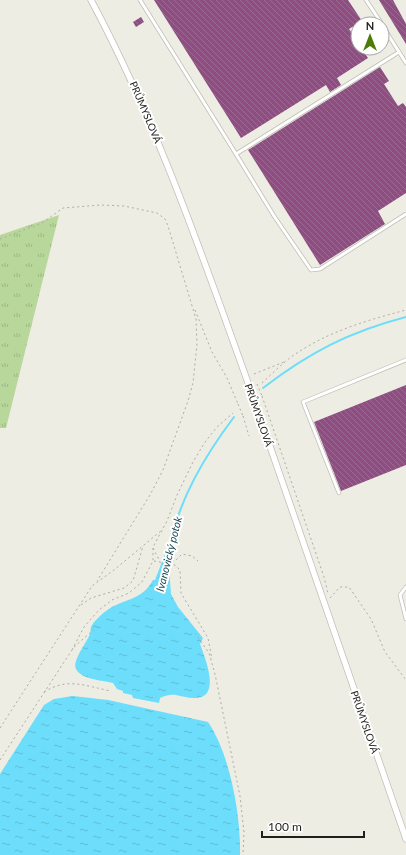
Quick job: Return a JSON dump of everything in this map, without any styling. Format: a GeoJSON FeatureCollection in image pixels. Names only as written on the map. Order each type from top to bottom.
{"type":"FeatureCollection","features":[{"type":"Feature","properties":{"kind":"street","name":"PRŮMYSLOVÁ"},"geometry":{"type":"LineString","coordinates":[[91,0],[129,73],[157,136],[251,391],[406,839]]}},
{"type":"Feature","properties":{"kind":"lane"},"geometry":{"type":"LineString","coordinates":[[140,0],[274,216],[311,270],[320,269],[406,214]]}},
{"type":"Feature","properties":{"kind":"lane"},"geometry":{"type":"LineString","coordinates":[[366,0],[377,16]]}},
{"type":"Feature","properties":{"kind":"lane"},"geometry":{"type":"LineString","coordinates":[[390,37],[406,63]]}},
{"type":"Feature","properties":{"kind":"lane"},"geometry":{"type":"LineString","coordinates":[[236,154],[399,52]]}},
{"type":"Feature","properties":{"kind":"lane"},"geometry":{"type":"LineString","coordinates":[[339,492],[302,402],[406,360]]}},
{"type":"Feature","properties":{"kind":"lane"},"geometry":{"type":"LineString","coordinates":[[406,587],[400,595],[406,619]]}},
{"type":"Feature","properties":{"kind":"path"},"geometry":{"type":"LineString","coordinates":[[0,239],[42,223],[62,208],[114,205],[157,213],[165,219],[193,306],[212,352],[227,378],[249,436]]}},
{"type":"Feature","properties":{"kind":"path"},"geometry":{"type":"LineString","coordinates":[[0,728],[96,581],[160,476],[185,412],[196,363],[197,330],[193,306]]}},
{"type":"Feature","properties":{"kind":"path"},"geometry":{"type":"LineString","coordinates":[[262,383],[286,362],[313,344],[359,323],[406,310]]}},
{"type":"Feature","properties":{"kind":"path"},"geometry":{"type":"LineString","coordinates":[[254,374],[279,362],[286,362]]}},
{"type":"Feature","properties":{"kind":"path"},"geometry":{"type":"LineString","coordinates":[[257,384],[262,396]]}},
{"type":"Feature","properties":{"kind":"path"},"geometry":{"type":"LineString","coordinates":[[0,760],[72,650],[78,637],[92,616],[105,605],[139,586],[145,579],[153,561],[153,547],[163,529],[193,462],[205,442],[217,427],[233,413]]}},
{"type":"Feature","properties":{"kind":"path"},"geometry":{"type":"LineString","coordinates":[[96,581],[114,570],[163,529]]}},
{"type":"Feature","properties":{"kind":"path"},"geometry":{"type":"LineString","coordinates":[[80,605],[91,598],[124,588],[133,581],[143,545]]}},
{"type":"Feature","properties":{"kind":"path"},"geometry":{"type":"LineString","coordinates":[[153,547],[158,558],[161,559],[175,561],[182,554],[192,556],[198,561]]}},
{"type":"Feature","properties":{"kind":"path"},"geometry":{"type":"LineString","coordinates":[[153,561],[171,564],[180,570],[181,593],[208,638],[240,796],[244,832],[243,855]]}},
{"type":"Feature","properties":{"kind":"path"},"geometry":{"type":"LineString","coordinates":[[328,600],[340,587],[349,587],[371,619],[385,652],[406,680]]}},
{"type":"Feature","properties":{"kind":"path"},"geometry":{"type":"LineString","coordinates":[[72,650],[84,637],[98,626]]}},
{"type":"Feature","properties":{"kind":"path"},"geometry":{"type":"LineString","coordinates":[[195,633],[206,648],[212,661]]}},
{"type":"Feature","properties":{"kind":"path"},"geometry":{"type":"LineString","coordinates":[[44,693],[57,685],[67,683],[111,691]]}},
{"type":"Feature","properties":{"kind":"green space"},"geometry":{"type":"Polygon","coordinates":[[[59,215],[6,428],[0,428],[0,235],[59,215]]]}},
{"type":"Feature","properties":{"kind":"water"},"geometry":{"type":"Polygon","coordinates":[[[168,546],[170,546],[169,568],[171,594],[178,607],[203,638],[200,644],[208,668],[210,685],[207,692],[202,697],[193,698],[169,695],[160,698],[159,703],[133,698],[132,695],[123,693],[123,691],[117,689],[113,683],[93,679],[79,673],[75,666],[94,623],[100,616],[112,607],[143,592],[153,580],[155,580],[168,546]]]}},
{"type":"Feature","properties":{"kind":"water"},"geometry":{"type":"Polygon","coordinates":[[[73,696],[108,700],[208,722],[216,735],[233,786],[239,822],[240,855],[0,855],[0,774],[44,705],[54,699],[73,696]]]}},
{"type":"Feature","properties":{"kind":"building"},"geometry":{"type":"Polygon","coordinates":[[[154,0],[348,0],[359,16],[350,16],[350,56],[367,56],[368,58],[337,78],[341,85],[330,92],[326,85],[241,138],[154,0]]]}},
{"type":"Feature","properties":{"kind":"building"},"geometry":{"type":"Polygon","coordinates":[[[379,0],[393,0],[406,24],[406,44],[390,16],[379,0]]]}},
{"type":"Feature","properties":{"kind":"building"},"geometry":{"type":"Polygon","coordinates":[[[141,17],[144,22],[136,27],[133,22],[141,17]]]}},
{"type":"Feature","properties":{"kind":"building"},"geometry":{"type":"Polygon","coordinates":[[[380,67],[389,81],[384,84],[398,106],[403,103],[406,107],[406,193],[378,211],[385,224],[320,265],[248,150],[380,67]]]}},
{"type":"Feature","properties":{"kind":"building"},"geometry":{"type":"Polygon","coordinates":[[[406,385],[406,465],[341,491],[314,422],[406,385]]]}},
{"type":"Feature","properties":{"kind":"waterway","name":"Ivanovický potok"},"geometry":{"type":"LineString","coordinates":[[263,388],[297,364],[331,345],[366,329],[406,317]]}},
{"type":"Feature","properties":{"kind":"waterway","name":"Ivanovický potok"},"geometry":{"type":"LineString","coordinates":[[169,547],[186,495],[203,463],[234,417]]}}]}
